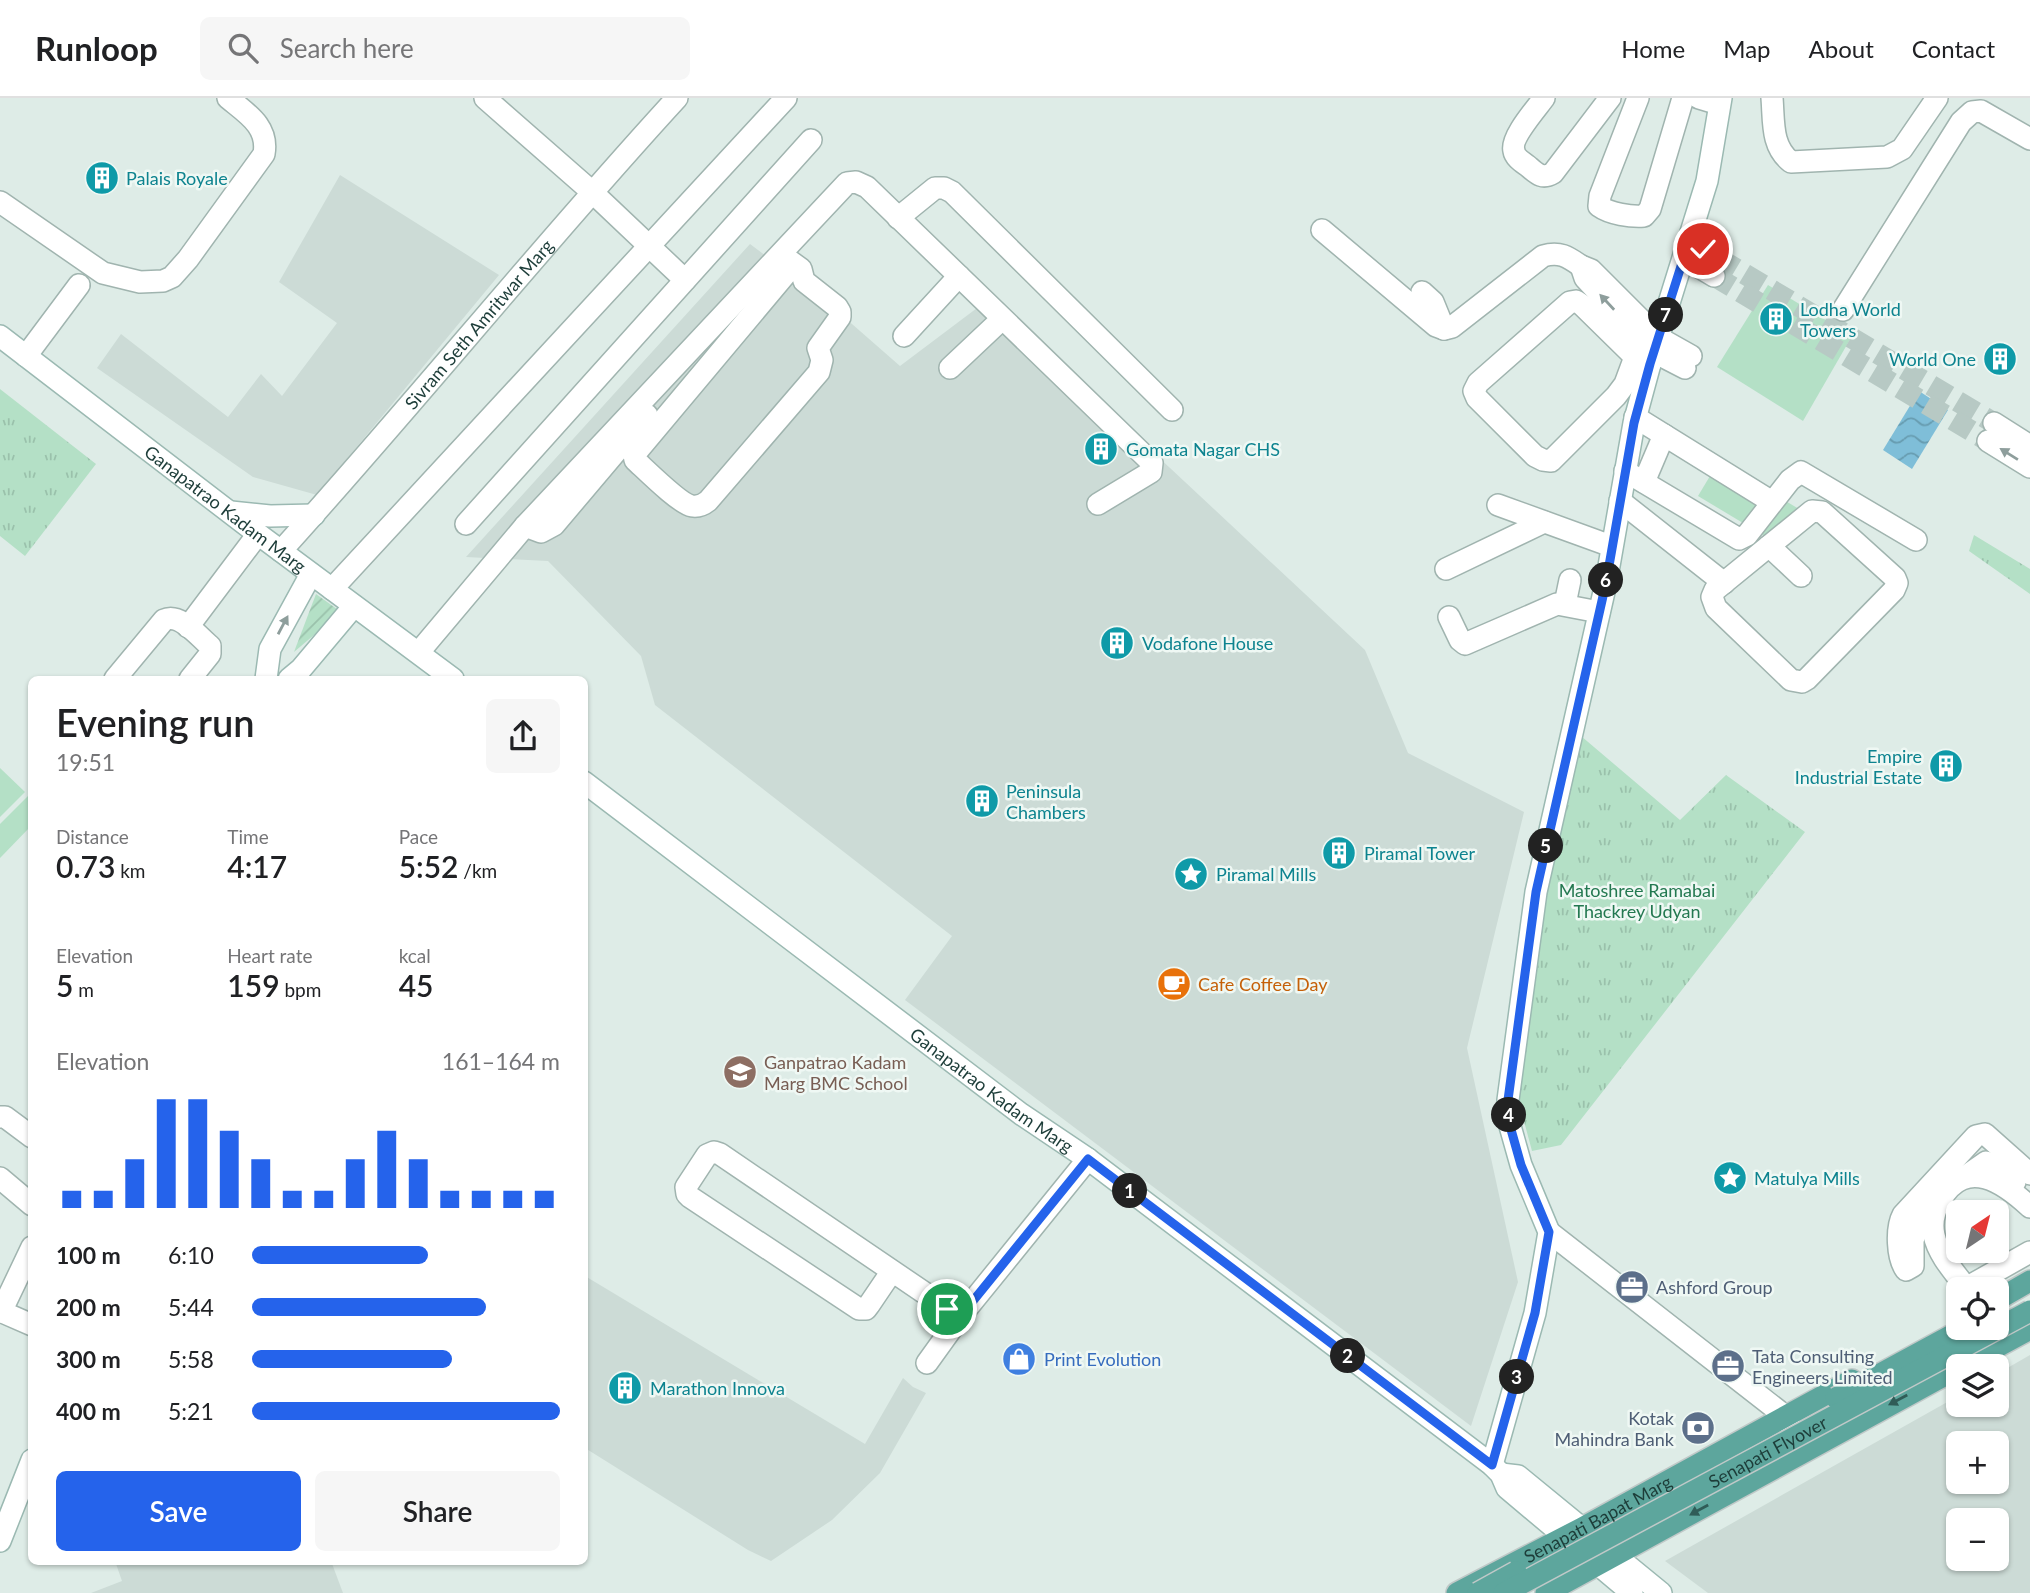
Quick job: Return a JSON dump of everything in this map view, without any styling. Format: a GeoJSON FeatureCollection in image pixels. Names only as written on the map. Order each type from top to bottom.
{"type":"FeatureCollection","features":[{"type":"Feature","properties":{"kind":"main road"},"geometry":{"type":"LineString","coordinates":[[2009,1293],[2030,1281]]}},
{"type":"Feature","properties":{"kind":"main road"},"geometry":{"type":"LineString","coordinates":[[2009,1304],[2030,1293]]}},
{"type":"Feature","properties":{"kind":"main road","name":"Senapati Flyover"},"geometry":{"type":"LineString","coordinates":[[1504,1593],[2030,1311]]}},
{"type":"Feature","properties":{"kind":"main road","name":"Senapati Bapat Marg"},"geometry":{"type":"LineString","coordinates":[[1457,1593],[1574,1532],[1946,1328]]}},
{"type":"Feature","properties":{"kind":"main road"},"geometry":{"type":"LineString","coordinates":[[1983,1354],[2030,1329]]}},
{"type":"Feature","properties":{"kind":"main road","name":"Senapati Flyover"},"geometry":{"type":"LineString","coordinates":[[1478,1593],[1946,1338]]}},
{"type":"Feature","properties":{"kind":"main road"},"geometry":{"type":"LineString","coordinates":[[1546,1593],[1946,1374]]}},
{"type":"Feature","properties":{"kind":"street"},"geometry":{"type":"LineString","coordinates":[[0,202],[103,273],[140,282],[163,281],[172,277],[264,154],[263,133],[254,119],[228,98]]}},
{"type":"Feature","properties":{"kind":"street"},"geometry":{"type":"LineString","coordinates":[[485,98],[591,191],[685,280]]}},
{"type":"Feature","properties":{"kind":"street","name":"Sivram Seth Amritwar Marg"},"geometry":{"type":"LineString","coordinates":[[281,551],[591,191],[677,98]]}},
{"type":"Feature","properties":{"kind":"street"},"geometry":{"type":"LineString","coordinates":[[332,589],[786,98]]}},
{"type":"Feature","properties":{"kind":"street"},"geometry":{"type":"LineString","coordinates":[[1544,98],[1514,140],[1513,149],[1516,156],[1539,176],[1546,177],[1553,173],[1610,98]]}},
{"type":"Feature","properties":{"kind":"street"},"geometry":{"type":"LineString","coordinates":[[1637,98],[1600,196],[1599,206],[1605,210],[1635,216],[1644,216],[1650,209],[1683,98]]}},
{"type":"Feature","properties":{"kind":"street"},"geometry":{"type":"LineString","coordinates":[[1772,98],[1776,143],[1791,162],[1888,158],[1895,155],[1937,98]]}},
{"type":"Feature","properties":{"kind":"street"},"geometry":{"type":"LineString","coordinates":[[1713,100],[1707,181],[1649,353],[1599,612],[1536,892],[1510,1077],[1510,1126],[1521,1165],[1549,1232],[1785,1416],[1804,1451]]}},
{"type":"Feature","properties":{"kind":"street"},"geometry":{"type":"LineString","coordinates":[[1843,310],[1961,122],[1972,112],[1981,111],[2030,139]]}},
{"type":"Feature","properties":{"kind":"street"},"geometry":{"type":"LineString","coordinates":[[466,524],[811,140]]}},
{"type":"Feature","properties":{"kind":"street"},"geometry":{"type":"LineString","coordinates":[[419,652],[525,526],[847,183],[856,182],[867,187],[1152,463],[1151,472],[1098,504]]}},
{"type":"Feature","properties":{"kind":"street"},"geometry":{"type":"LineString","coordinates":[[898,218],[935,188],[952,192],[1172,410]]}},
{"type":"Feature","properties":{"kind":"street"},"geometry":{"type":"LineString","coordinates":[[1322,230],[1444,330],[1452,327],[1544,256],[1563,254],[1581,266],[1585,278],[1649,353]]}},
{"type":"Feature","properties":{"kind":"street"},"geometry":{"type":"LineString","coordinates":[[1686,249],[1716,267]]}},
{"type":"Feature","properties":{"kind":"street"},"geometry":{"type":"LineString","coordinates":[[525,526],[541,532],[554,525],[778,260],[786,259],[794,264],[801,269],[804,281],[840,312],[836,323],[818,348],[822,365],[708,501],[701,506],[687,504],[635,460],[634,455],[794,264]]}},
{"type":"Feature","properties":{"kind":"street"},"geometry":{"type":"LineString","coordinates":[[904,336],[959,276]]}},
{"type":"Feature","properties":{"kind":"street"},"geometry":{"type":"LineString","coordinates":[[26,356],[79,285]]}},
{"type":"Feature","properties":{"kind":"street"},"geometry":{"type":"LineString","coordinates":[[1422,292],[1433,302],[1444,330]]}},
{"type":"Feature","properties":{"kind":"street"},"geometry":{"type":"LineString","coordinates":[[1649,353],[1616,396],[1551,460],[1535,456],[1477,398],[1475,391],[1478,383],[1570,302],[1582,305],[1649,353],[1688,362]]}},
{"type":"Feature","properties":{"kind":"street"},"geometry":{"type":"LineString","coordinates":[[950,368],[1002,319]]}},
{"type":"Feature","properties":{"kind":"street","name":"Ganapatrao Kadam Marg"},"geometry":{"type":"LineString","coordinates":[[0,336],[258,534],[449,676]]}},
{"type":"Feature","properties":{"kind":"street"},"geometry":{"type":"LineString","coordinates":[[1616,396],[1664,435],[1772,502]]}},
{"type":"Feature","properties":{"kind":"street"},"geometry":{"type":"LineString","coordinates":[[2030,446],[1991,432],[2030,467]]}},
{"type":"Feature","properties":{"kind":"street"},"geometry":{"type":"LineString","coordinates":[[1644,482],[1664,435]]}},
{"type":"Feature","properties":{"kind":"street"},"geometry":{"type":"LineString","coordinates":[[1625,471],[1739,539],[1747,535],[1790,480],[1801,472],[1916,540]]}},
{"type":"Feature","properties":{"kind":"street"},"geometry":{"type":"LineString","coordinates":[[1620,501],[1724,583]]}},
{"type":"Feature","properties":{"kind":"street"},"geometry":{"type":"LineString","coordinates":[[1498,505],[1611,546]]}},
{"type":"Feature","properties":{"kind":"street"},"geometry":{"type":"LineString","coordinates":[[1812,511],[1822,512],[1895,578],[1897,583],[1894,590],[1802,682],[1791,680],[1716,608],[1712,597],[1715,590],[1769,546],[1812,511]]}},
{"type":"Feature","properties":{"kind":"street"},"geometry":{"type":"LineString","coordinates":[[229,512],[270,516],[314,515]]}},
{"type":"Feature","properties":{"kind":"street"},"geometry":{"type":"LineString","coordinates":[[1446,569],[1545,522]]}},
{"type":"Feature","properties":{"kind":"street"},"geometry":{"type":"LineString","coordinates":[[188,627],[258,534]]}},
{"type":"Feature","properties":{"kind":"street"},"geometry":{"type":"LineString","coordinates":[[1769,546],[1801,576]]}},
{"type":"Feature","properties":{"kind":"street"},"geometry":{"type":"LineString","coordinates":[[266,676],[270,649],[311,573]]}},
{"type":"Feature","properties":{"kind":"street"},"geometry":{"type":"LineString","coordinates":[[1565,604],[1570,580]]}},
{"type":"Feature","properties":{"kind":"street"},"geometry":{"type":"LineString","coordinates":[[1449,617],[1460,640],[1465,644],[1550,606],[1565,604],[1599,612]]}},
{"type":"Feature","properties":{"kind":"street"},"geometry":{"type":"LineString","coordinates":[[292,676],[354,606]]}},
{"type":"Feature","properties":{"kind":"street"},"geometry":{"type":"LineString","coordinates":[[118,676],[164,620],[170,617],[177,618],[210,646],[210,654],[192,676]]}},
{"type":"Feature","properties":{"kind":"street","name":"Ganapatrao Kadam Marg"},"geometry":{"type":"LineString","coordinates":[[588,785],[1021,1114],[1088,1159],[1497,1469],[1507,1488],[1574,1532],[1607,1561],[1661,1593]]}},
{"type":"Feature","properties":{"kind":"street"},"geometry":{"type":"LineString","coordinates":[[0,1117],[5,1116],[28,1134]]}},
{"type":"Feature","properties":{"kind":"street"},"geometry":{"type":"LineString","coordinates":[[2030,1174],[1985,1134],[1976,1136],[1903,1214],[1898,1232],[1902,1263],[1906,1270],[1913,1266],[1913,1240],[1916,1232],[1948,1188],[1986,1162],[1993,1164],[2030,1194]]}},
{"type":"Feature","properties":{"kind":"street"},"geometry":{"type":"LineString","coordinates":[[892,1271],[869,1306],[859,1309],[690,1197],[686,1187],[707,1155],[714,1152],[720,1154],[960,1317]]}},
{"type":"Feature","properties":{"kind":"street"},"geometry":{"type":"LineString","coordinates":[[927,1363],[960,1317],[1088,1159]]}},
{"type":"Feature","properties":{"kind":"street"},"geometry":{"type":"LineString","coordinates":[[1963,1178],[1980,1176],[1997,1181],[2012,1189],[2030,1207]]}},
{"type":"Feature","properties":{"kind":"street"},"geometry":{"type":"LineString","coordinates":[[0,1178],[28,1202]]}},
{"type":"Feature","properties":{"kind":"street"},"geometry":{"type":"LineString","coordinates":[[1934,1210],[1934,1235],[1959,1277]]}},
{"type":"Feature","properties":{"kind":"street"},"geometry":{"type":"LineString","coordinates":[[1497,1469],[1535,1313],[1549,1232]]}},
{"type":"Feature","properties":{"kind":"street"},"geometry":{"type":"LineString","coordinates":[[1987,1277],[2030,1252]]}},
{"type":"Feature","properties":{"kind":"street"},"geometry":{"type":"LineString","coordinates":[[28,1255],[1,1312],[28,1323]]}},
{"type":"Feature","properties":{"kind":"street"},"geometry":{"type":"LineString","coordinates":[[0,1541],[28,1470]]}},
{"type":"Feature","properties":{"kind":"street","name":"Ganapatrao Kadam Marg"},"geometry":{"type":"LineString","coordinates":[[1607,1561],[1632,1593]]}},
{"type":"Feature","properties":{"kind":"shaded area"},"geometry":{"type":"Polygon","coordinates":[[[340,175],[499,275],[317,495],[253,477],[97,368],[121,334],[228,417],[261,374],[282,396],[337,323],[279,282],[340,175]]]}},
{"type":"Feature","properties":{"kind":"shaded area","name":"Piramal Mills"},"geometry":{"type":"Polygon","coordinates":[[[750,244],[828,303],[900,366],[989,299],[1365,650],[1408,753],[1524,812],[1467,1048],[1518,1282],[1471,1426],[905,1000],[952,936],[655,705],[641,656],[548,561],[466,557],[750,244]]]}},
{"type":"Feature","properties":{"kind":"shaded area"},"geometry":{"type":"Polygon","coordinates":[[[588,1278],[865,1444],[903,1378],[926,1393],[880,1473],[832,1520],[771,1561],[748,1550],[588,1450],[588,1278]]]}},
{"type":"Feature","properties":{"kind":"shaded area"},"geometry":{"type":"Polygon","coordinates":[[[2030,1355],[2030,1593],[1708,1593],[1665,1561],[1946,1403],[1946,1417],[2009,1417],[2009,1367],[2030,1355]]]}},
{"type":"Feature","properties":{"kind":"shaded area"},"geometry":{"type":"Polygon","coordinates":[[[116,1565],[332,1565],[343,1593],[91,1593],[122,1581],[116,1565]]]}},
{"type":"Feature","properties":{"kind":"green space"},"geometry":{"type":"Polygon","coordinates":[[[1768,285],[1852,336],[1803,421],[1717,367],[1768,285]]]}},
{"type":"Feature","properties":{"kind":"green space"},"geometry":{"type":"Polygon","coordinates":[[[0,389],[96,464],[25,556],[0,536],[0,389]]]}},
{"type":"Feature","properties":{"kind":"green space"},"geometry":{"type":"Polygon","coordinates":[[[1719,461],[1799,509],[1778,544],[1698,496],[1719,461]]]}},
{"type":"Feature","properties":{"kind":"green space"},"geometry":{"type":"Polygon","coordinates":[[[1974,535],[2030,569],[2030,594],[1969,551],[1974,535]]]}},
{"type":"Feature","properties":{"kind":"green space"},"geometry":{"type":"Polygon","coordinates":[[[316,594],[341,612],[294,652],[316,594]]]}},
{"type":"Feature","properties":{"kind":"green space","name":"Matoshree Ramabai Thackrey Udyan"},"geometry":{"type":"Polygon","coordinates":[[[1581,736],[1680,820],[1726,775],[1805,832],[1561,1145],[1532,1151],[1518,1099],[1523,997],[1581,736]]]}},
{"type":"Feature","properties":{"kind":"green space"},"geometry":{"type":"Polygon","coordinates":[[[0,768],[25,792],[0,817],[0,768]]]}},
{"type":"Feature","properties":{"kind":"green space"},"geometry":{"type":"Polygon","coordinates":[[[28,796],[28,829],[0,858],[0,824],[28,796]]]}},
{"type":"Feature","properties":{"kind":"water"},"geometry":{"type":"Polygon","coordinates":[[[1919,391],[1948,410],[1912,469],[1883,450],[1919,391]]]}},
{"type":"Feature","properties":{"kind":"tunnel"},"geometry":{"type":"LineString","coordinates":[[1718,258],[1994,423]]}},
{"type":"Feature","properties":{"kind":"tunnel"},"geometry":{"type":"LineString","coordinates":[[1714,276],[1988,441]]}},
{"type":"Feature","properties":{"kind":"place","name":"Palais Royale"},"geometry":{"type":"Point","coordinates":[102,178]}},
{"type":"Feature","properties":{"kind":"place","name":"Lodha World Towers"},"geometry":{"type":"Point","coordinates":[1776,319]}},
{"type":"Feature","properties":{"kind":"place","name":"World One"},"geometry":{"type":"Point","coordinates":[2000,359]}},
{"type":"Feature","properties":{"kind":"place","name":"Gomata Nagar CHS"},"geometry":{"type":"Point","coordinates":[1101,449]}},
{"type":"Feature","properties":{"kind":"place","name":"Vodafone House"},"geometry":{"type":"Point","coordinates":[1117,643]}},
{"type":"Feature","properties":{"kind":"place","name":"Empire Industrial Estate"},"geometry":{"type":"Point","coordinates":[1946,766]}},
{"type":"Feature","properties":{"kind":"place","name":"Peninsula Chambers"},"geometry":{"type":"Point","coordinates":[982,801]}},
{"type":"Feature","properties":{"kind":"place","name":"Piramal Tower"},"geometry":{"type":"Point","coordinates":[1339,853]}},
{"type":"Feature","properties":{"kind":"place","name":"Piramal Mills"},"geometry":{"type":"Point","coordinates":[1191,874]}},
{"type":"Feature","properties":{"kind":"place","name":"Cafe Coffee Day"},"geometry":{"type":"Point","coordinates":[1174,984]}},
{"type":"Feature","properties":{"kind":"place","name":"Ganpatrao Kadam Marg BMC School"},"geometry":{"type":"Point","coordinates":[740,1072]}},
{"type":"Feature","properties":{"kind":"place","name":"Matulya Mills"},"geometry":{"type":"Point","coordinates":[1730,1178]}},
{"type":"Feature","properties":{"kind":"place","name":"Ashford Group"},"geometry":{"type":"Point","coordinates":[1632,1287]}},
{"type":"Feature","properties":{"kind":"place","name":"Print Evolution"},"geometry":{"type":"Point","coordinates":[1019,1359]}},
{"type":"Feature","properties":{"kind":"place","name":"Tata Consulting Engineers Limited"},"geometry":{"type":"Point","coordinates":[1728,1366]}},
{"type":"Feature","properties":{"kind":"place","name":"Marathon Innova"},"geometry":{"type":"Point","coordinates":[625,1388]}},
{"type":"Feature","properties":{"kind":"place","name":"Kotak Mahindra Bank"},"geometry":{"type":"Point","coordinates":[1698,1428]}},
{"type":"Feature","properties":{"kind":"route"},"geometry":{"type":"LineString","coordinates":[[947,1309],[960,1317],[1088,1159],[1492,1465],[1535,1313],[1549,1232],[1521,1165],[1510,1126],[1508,1100],[1536,892],[1606,583],[1638,405],[1689,241],[1703,249]]}}]}
